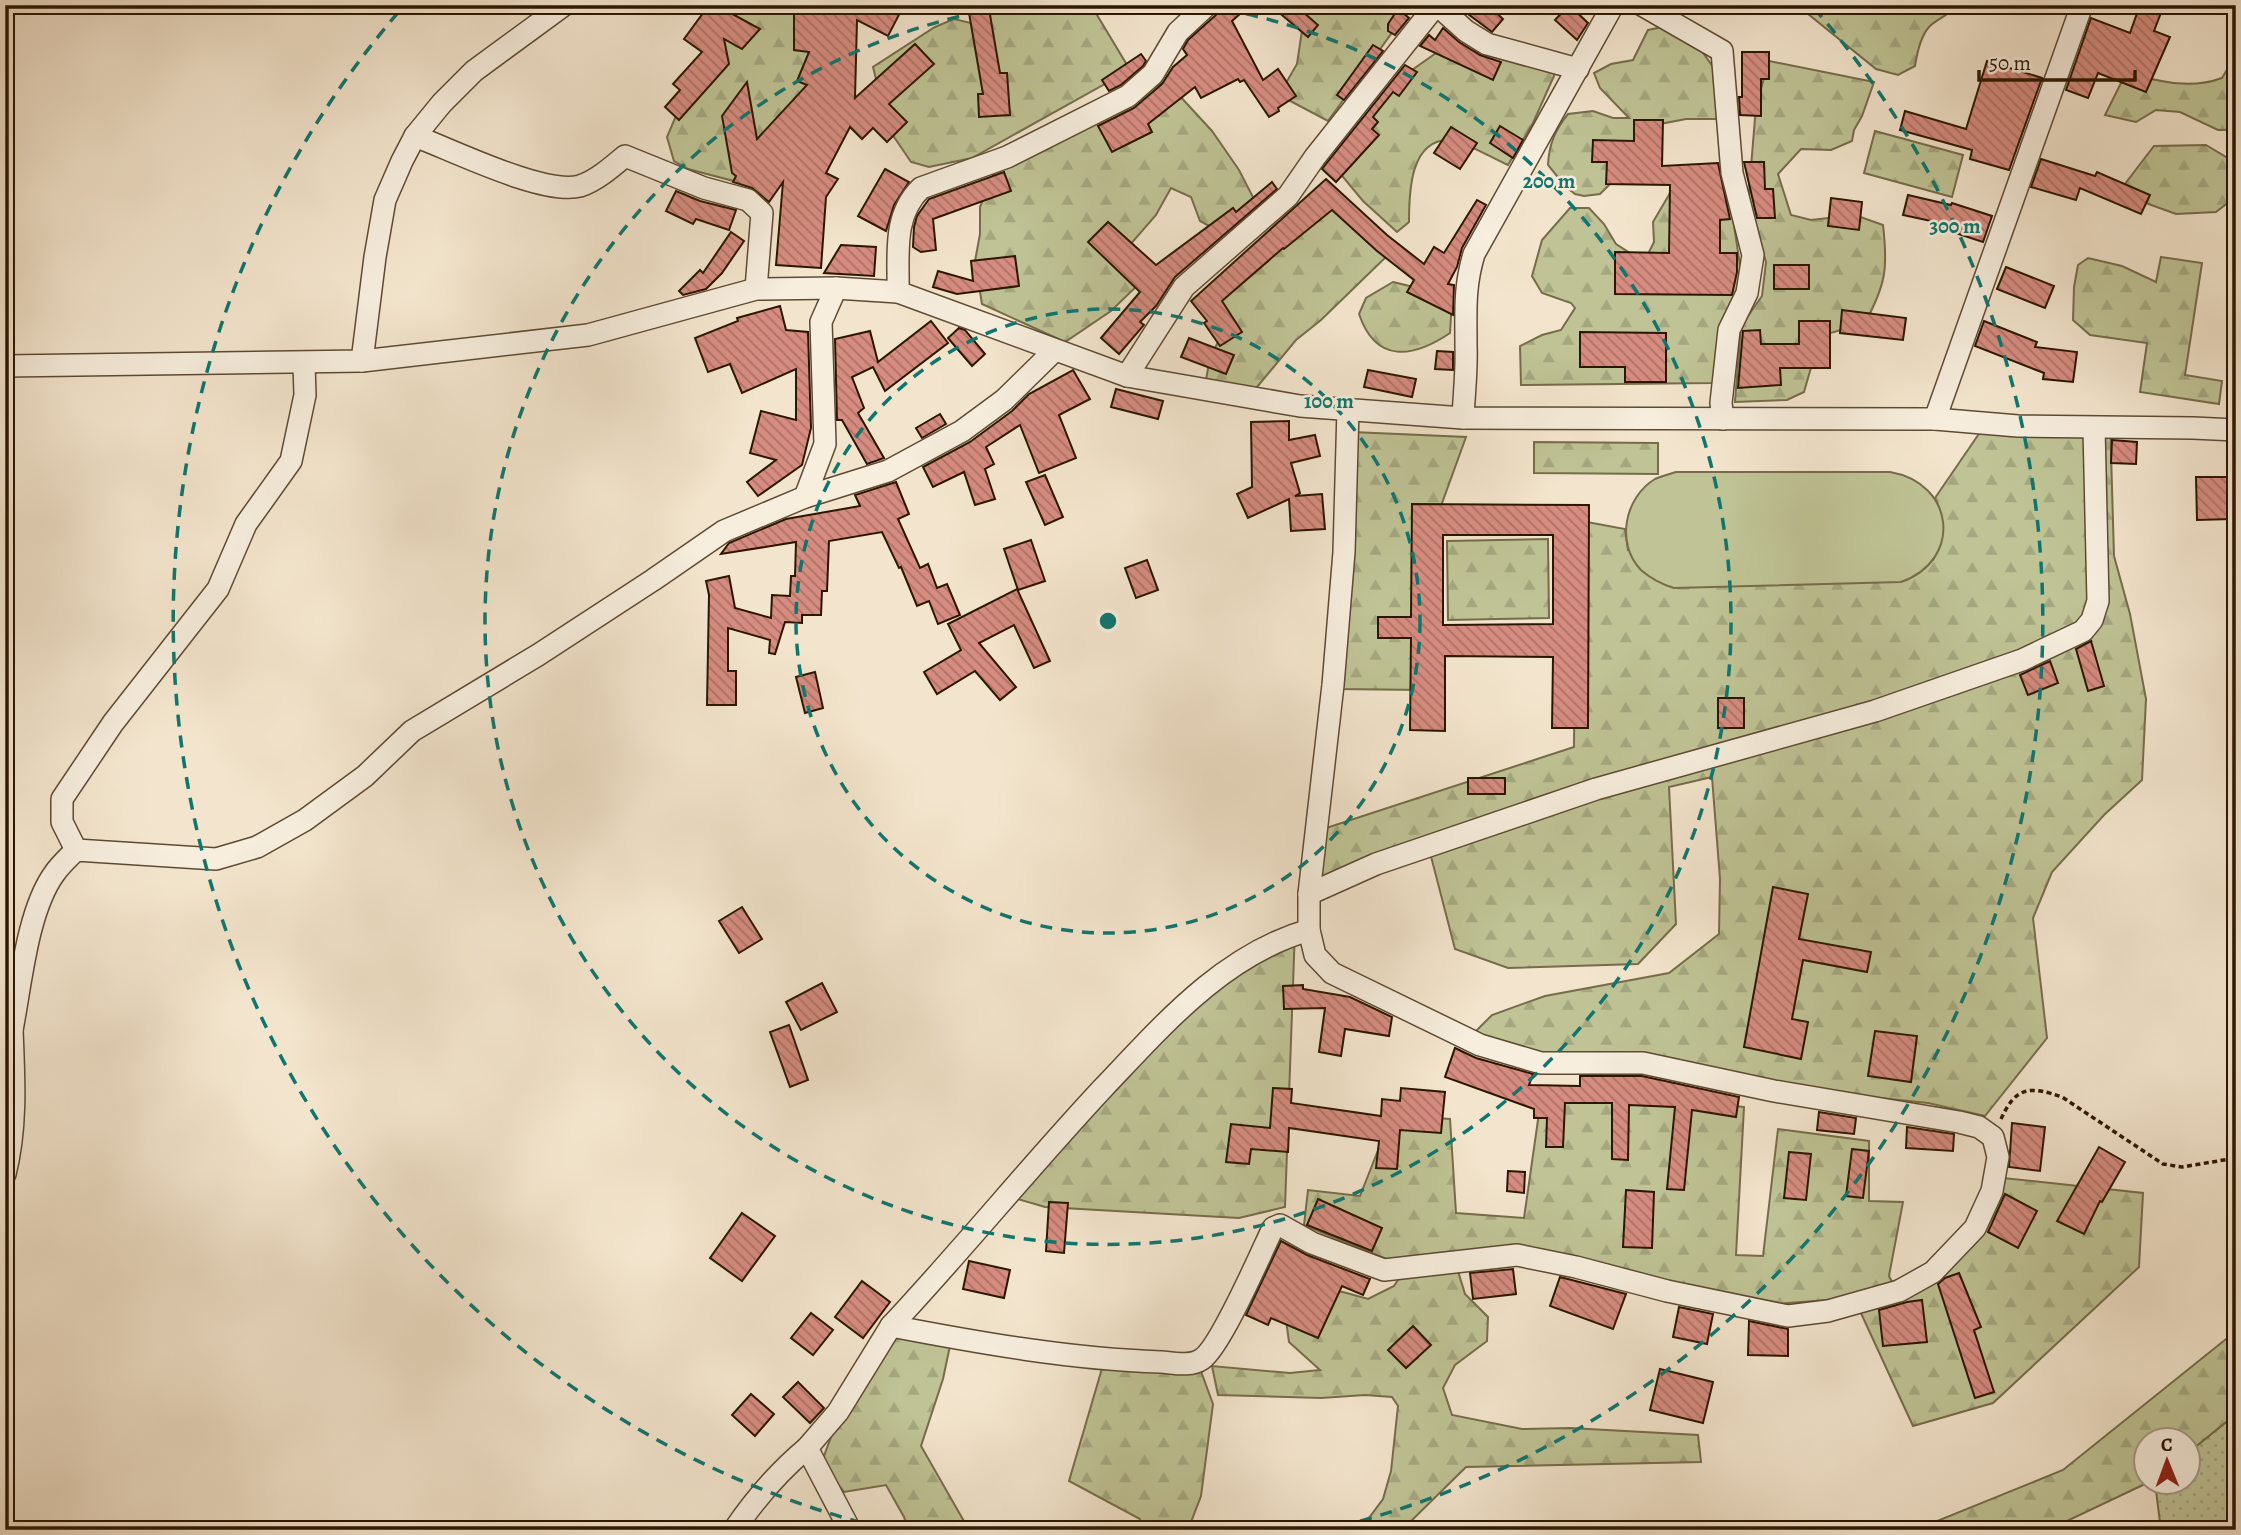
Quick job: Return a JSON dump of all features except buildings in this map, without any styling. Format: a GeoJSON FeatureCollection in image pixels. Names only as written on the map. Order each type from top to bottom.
{"type":"FeatureCollection","features":[{"type":"Feature","properties":{"kind":"street"},"geometry":{"type":"LineString","coordinates":[[362,361],[375,257],[386,200],[415,136],[442,103],[474,71],[564,5]]}},
{"type":"Feature","properties":{"kind":"street"},"geometry":{"type":"LineString","coordinates":[[898,292],[900,219],[911,198],[921,188],[1007,157],[1128,96],[1153,74],[1178,32],[1207,5]]}},
{"type":"Feature","properties":{"kind":"street"},"geometry":{"type":"LineString","coordinates":[[1127,376],[1184,287],[1288,196],[1315,157],[1437,5],[1466,31],[1487,44],[1578,69]]}},
{"type":"Feature","properties":{"kind":"street"},"geometry":{"type":"LineString","coordinates":[[1464,418],[1465,308],[1467,278],[1474,254],[1613,5]]}},
{"type":"Feature","properties":{"kind":"street"},"geometry":{"type":"LineString","coordinates":[[1642,5],[1722,51],[1732,173],[1753,255],[1747,293],[1729,330],[1721,402],[1723,419]]}},
{"type":"Feature","properties":{"kind":"street"},"geometry":{"type":"LineString","coordinates":[[1936,419],[2082,5]]}},
{"type":"Feature","properties":{"kind":"street"},"geometry":{"type":"LineString","coordinates":[[415,136],[499,171],[566,188],[582,186],[625,156],[704,188],[748,201],[762,213],[756,289]]}},
{"type":"Feature","properties":{"kind":"street"},"geometry":{"type":"LineString","coordinates":[[805,497],[825,444],[821,322],[836,288]]}},
{"type":"Feature","properties":{"kind":"street"},"geometry":{"type":"LineString","coordinates":[[5,366],[304,364],[362,361],[588,335],[756,289],[836,288],[898,292],[1127,376],[1300,406],[1464,418],[1936,419],[2018,426],[2236,430]]}},
{"type":"Feature","properties":{"kind":"street"},"geometry":{"type":"LineString","coordinates":[[5,1174],[10,1156],[14,1094],[9,1028],[40,901],[53,874],[76,850],[216,859],[257,847],[304,820],[365,776],[412,731],[561,640],[724,531],[805,497],[888,471],[962,431],[1004,400],[1054,351]]}},
{"type":"Feature","properties":{"kind":"street"},"geometry":{"type":"LineString","coordinates":[[76,850],[62,822],[62,799],[113,723],[218,589],[246,524],[291,461],[305,395],[304,364]]}},
{"type":"Feature","properties":{"kind":"street"},"geometry":{"type":"LineString","coordinates":[[891,1326],[1108,1361],[1194,1363],[1210,1352],[1276,1225],[1346,1258],[1384,1270],[1517,1255],[1576,1267],[1667,1291],[1788,1315],[1828,1311],[1899,1292],[1933,1272],[1975,1228],[1992,1191],[1997,1157],[1993,1137],[1979,1128],[1959,1122],[1774,1091],[1643,1063],[1541,1063],[1480,1045],[1332,973],[1315,955],[1309,930],[1309,894],[1333,685],[1343,566],[1348,409]]}},
{"type":"Feature","properties":{"kind":"street"},"geometry":{"type":"LineString","coordinates":[[1309,894],[1376,864],[1596,789],[1875,711],[2022,660],[2073,638],[2092,620],[2098,601],[2094,428]]}},
{"type":"Feature","properties":{"kind":"street"},"geometry":{"type":"LineString","coordinates":[[734,1530],[760,1492],[780,1470],[807,1448],[838,1412],[891,1326],[934,1281],[1071,1122],[1174,1013],[1233,965],[1289,936],[1309,930]]}},
{"type":"Feature","properties":{"kind":"street"},"geometry":{"type":"LineString","coordinates":[[807,1448],[850,1530]]}},
{"type":"Feature","properties":{"kind":"path"},"geometry":{"type":"LineString","coordinates":[[1993,1137],[2008,1104],[2018,1093],[2043,1091],[2062,1097],[2163,1164],[2182,1167],[2236,1158]]}},
{"type":"Feature","properties":{"kind":"green space"},"geometry":{"type":"Polygon","coordinates":[[[732,5],[803,5],[811,42],[812,66],[803,108],[745,184],[688,169],[674,161],[667,137],[689,85],[722,31],[732,5]]]}},
{"type":"Feature","properties":{"kind":"green space"},"geometry":{"type":"Polygon","coordinates":[[[996,5],[1091,5],[1130,70],[972,158],[929,167],[911,162],[888,128],[873,67],[935,27],[954,19],[979,25],[996,5]]]}},
{"type":"Feature","properties":{"kind":"green space"},"geometry":{"type":"Polygon","coordinates":[[[1286,5],[1412,5],[1328,121],[1279,95],[1297,64],[1303,24],[1286,5]]]}},
{"type":"Feature","properties":{"kind":"green space"},"geometry":{"type":"Polygon","coordinates":[[[1797,5],[1956,5],[1926,31],[1919,45],[1915,66],[1898,75],[1876,69],[1797,5]]]}},
{"type":"Feature","properties":{"kind":"green space"},"geometry":{"type":"Polygon","coordinates":[[[1667,26],[1699,47],[1720,77],[1721,119],[1686,119],[1650,126],[1635,159],[1600,194],[1575,194],[1548,165],[1556,132],[1568,114],[1593,111],[1613,118],[1629,118],[1600,88],[1594,73],[1611,64],[1633,60],[1648,30],[1667,26]]]}},
{"type":"Feature","properties":{"kind":"green space"},"geometry":{"type":"Polygon","coordinates":[[[2236,38],[2236,130],[2218,130],[2180,112],[2156,110],[2136,122],[2105,115],[2126,73],[2186,84],[2222,78],[2228,68],[2236,38]]]}},
{"type":"Feature","properties":{"kind":"green space"},"geometry":{"type":"Polygon","coordinates":[[[1446,46],[1558,67],[1533,123],[1508,165],[1457,141],[1438,141],[1428,147],[1415,169],[1409,222],[1397,232],[1363,201],[1333,165],[1395,82],[1446,46]]]}},
{"type":"Feature","properties":{"kind":"green space"},"geometry":{"type":"Polygon","coordinates":[[[1769,61],[1874,82],[1852,141],[1831,150],[1801,149],[1778,174],[1791,215],[1811,220],[1855,215],[1883,225],[1884,276],[1865,323],[1820,336],[1804,392],[1787,400],[1735,402],[1741,326],[1762,296],[1766,262],[1748,204],[1756,106],[1769,61]]]}},
{"type":"Feature","properties":{"kind":"green space"},"geometry":{"type":"Polygon","coordinates":[[[1166,81],[1212,131],[1239,170],[1256,203],[1222,233],[1200,221],[1191,197],[1171,188],[1156,215],[1122,254],[1143,280],[1111,311],[1065,342],[982,304],[975,261],[980,234],[980,207],[996,168],[1086,125],[1166,81]]]}},
{"type":"Feature","properties":{"kind":"green space"},"geometry":{"type":"Polygon","coordinates":[[[1875,131],[1963,155],[1952,197],[1864,173],[1875,131]]]}},
{"type":"Feature","properties":{"kind":"green space"},"geometry":{"type":"Polygon","coordinates":[[[2206,145],[2231,160],[2236,172],[2236,189],[2230,201],[2216,212],[2176,214],[2118,193],[2154,146],[2206,145]]]}},
{"type":"Feature","properties":{"kind":"green space"},"geometry":{"type":"Polygon","coordinates":[[[1670,193],[1730,199],[1743,285],[1713,383],[1521,385],[1520,346],[1542,335],[1561,330],[1575,308],[1571,303],[1542,293],[1532,276],[1542,240],[1570,208],[1589,208],[1604,224],[1616,244],[1644,262],[1654,242],[1653,222],[1670,193]]]}},
{"type":"Feature","properties":{"kind":"green space"},"geometry":{"type":"Polygon","coordinates":[[[1331,196],[1390,253],[1321,320],[1296,340],[1252,393],[1206,380],[1210,357],[1225,329],[1205,298],[1331,196]]]}},
{"type":"Feature","properties":{"kind":"green space"},"geometry":{"type":"Polygon","coordinates":[[[2161,257],[2202,263],[2185,375],[2222,381],[2219,404],[2140,392],[2147,343],[2090,335],[2073,320],[2078,265],[2088,258],[2122,266],[2156,282],[2161,257]]]}},
{"type":"Feature","properties":{"kind":"green space"},"geometry":{"type":"Polygon","coordinates":[[[1393,282],[1452,300],[1450,333],[1423,348],[1409,351],[1397,352],[1375,342],[1359,314],[1366,298],[1393,282]]]}},
{"type":"Feature","properties":{"kind":"green space"},"geometry":{"type":"Polygon","coordinates":[[[2110,418],[2114,556],[2130,614],[2146,699],[2142,780],[2104,815],[2052,872],[2033,918],[2047,1038],[1985,1116],[1928,1103],[1753,1085],[1557,1059],[1472,1035],[1492,1015],[1545,996],[1669,973],[1719,934],[1720,879],[1712,777],[1669,787],[1676,924],[1638,964],[1508,968],[1455,949],[1427,841],[1314,888],[1320,830],[1574,747],[1576,520],[1625,529],[1628,550],[1933,560],[1942,537],[1941,514],[1935,498],[1985,425],[2110,418]]]}},
{"type":"Feature","properties":{"kind":"green space"},"geometry":{"type":"Polygon","coordinates":[[[1352,432],[1466,437],[1437,517],[1425,690],[1335,689],[1352,432]]]}},
{"type":"Feature","properties":{"kind":"green space"},"geometry":{"type":"Polygon","coordinates":[[[1534,442],[1658,443],[1658,474],[1534,473],[1534,442]]]}},
{"type":"Feature","properties":{"kind":"green space"},"geometry":{"type":"Polygon","coordinates":[[[1676,472],[1890,472],[1912,479],[1928,491],[1938,506],[1943,523],[1942,540],[1935,557],[1921,571],[1901,582],[1674,588],[1656,581],[1641,570],[1628,547],[1626,534],[1627,521],[1636,497],[1655,479],[1676,472]]]}},
{"type":"Feature","properties":{"kind":"green space"},"geometry":{"type":"Polygon","coordinates":[[[1548,539],[1549,618],[1448,620],[1447,541],[1548,539]]]}},
{"type":"Feature","properties":{"kind":"green space"},"geometry":{"type":"Polygon","coordinates":[[[1295,929],[1285,1207],[1239,1218],[1045,1207],[1004,1195],[1171,1011],[1295,929]]]}},
{"type":"Feature","properties":{"kind":"green space"},"geometry":{"type":"Polygon","coordinates":[[[1597,1086],[1744,1107],[1736,1255],[1763,1256],[1778,1129],[1869,1141],[1869,1201],[1903,1202],[1889,1276],[1892,1282],[1930,1266],[1973,1225],[1994,1177],[2143,1193],[2139,1267],[1993,1403],[1913,1426],[1854,1298],[1774,1304],[1575,1261],[1454,1258],[1465,1294],[1488,1317],[1487,1341],[1455,1365],[1443,1388],[1452,1415],[1522,1429],[1570,1428],[1698,1435],[1701,1462],[1466,1467],[1402,1530],[1360,1530],[1383,1499],[1391,1471],[1398,1406],[1392,1397],[1218,1395],[1212,1366],[1290,1373],[1320,1370],[1289,1342],[1286,1320],[1305,1288],[1343,1292],[1368,1299],[1394,1286],[1406,1267],[1304,1225],[1308,1190],[1360,1196],[1392,1115],[1450,1119],[1456,1213],[1524,1218],[1540,1106],[1597,1086]]]}},
{"type":"Feature","properties":{"kind":"green space"},"geometry":{"type":"Polygon","coordinates":[[[885,1331],[951,1341],[943,1379],[921,1446],[969,1530],[908,1530],[904,1517],[886,1485],[844,1492],[821,1464],[840,1413],[885,1331]]]}},
{"type":"Feature","properties":{"kind":"green space"},"geometry":{"type":"Polygon","coordinates":[[[2236,1331],[2236,1414],[2202,1441],[2202,1426],[2132,1426],[2132,1490],[2048,1530],[1915,1530],[2063,1470],[2236,1331]]]}},
{"type":"Feature","properties":{"kind":"green space"},"geometry":{"type":"Polygon","coordinates":[[[1103,1365],[1199,1366],[1213,1404],[1201,1496],[1188,1530],[1137,1530],[1140,1519],[1069,1481],[1103,1365]]]}},
{"type":"Feature","properties":{"kind":"green space"},"geometry":{"type":"Polygon","coordinates":[[[2236,1414],[2236,1530],[2161,1530],[2157,1496],[2202,1496],[2202,1441],[2236,1414]]]}}]}
